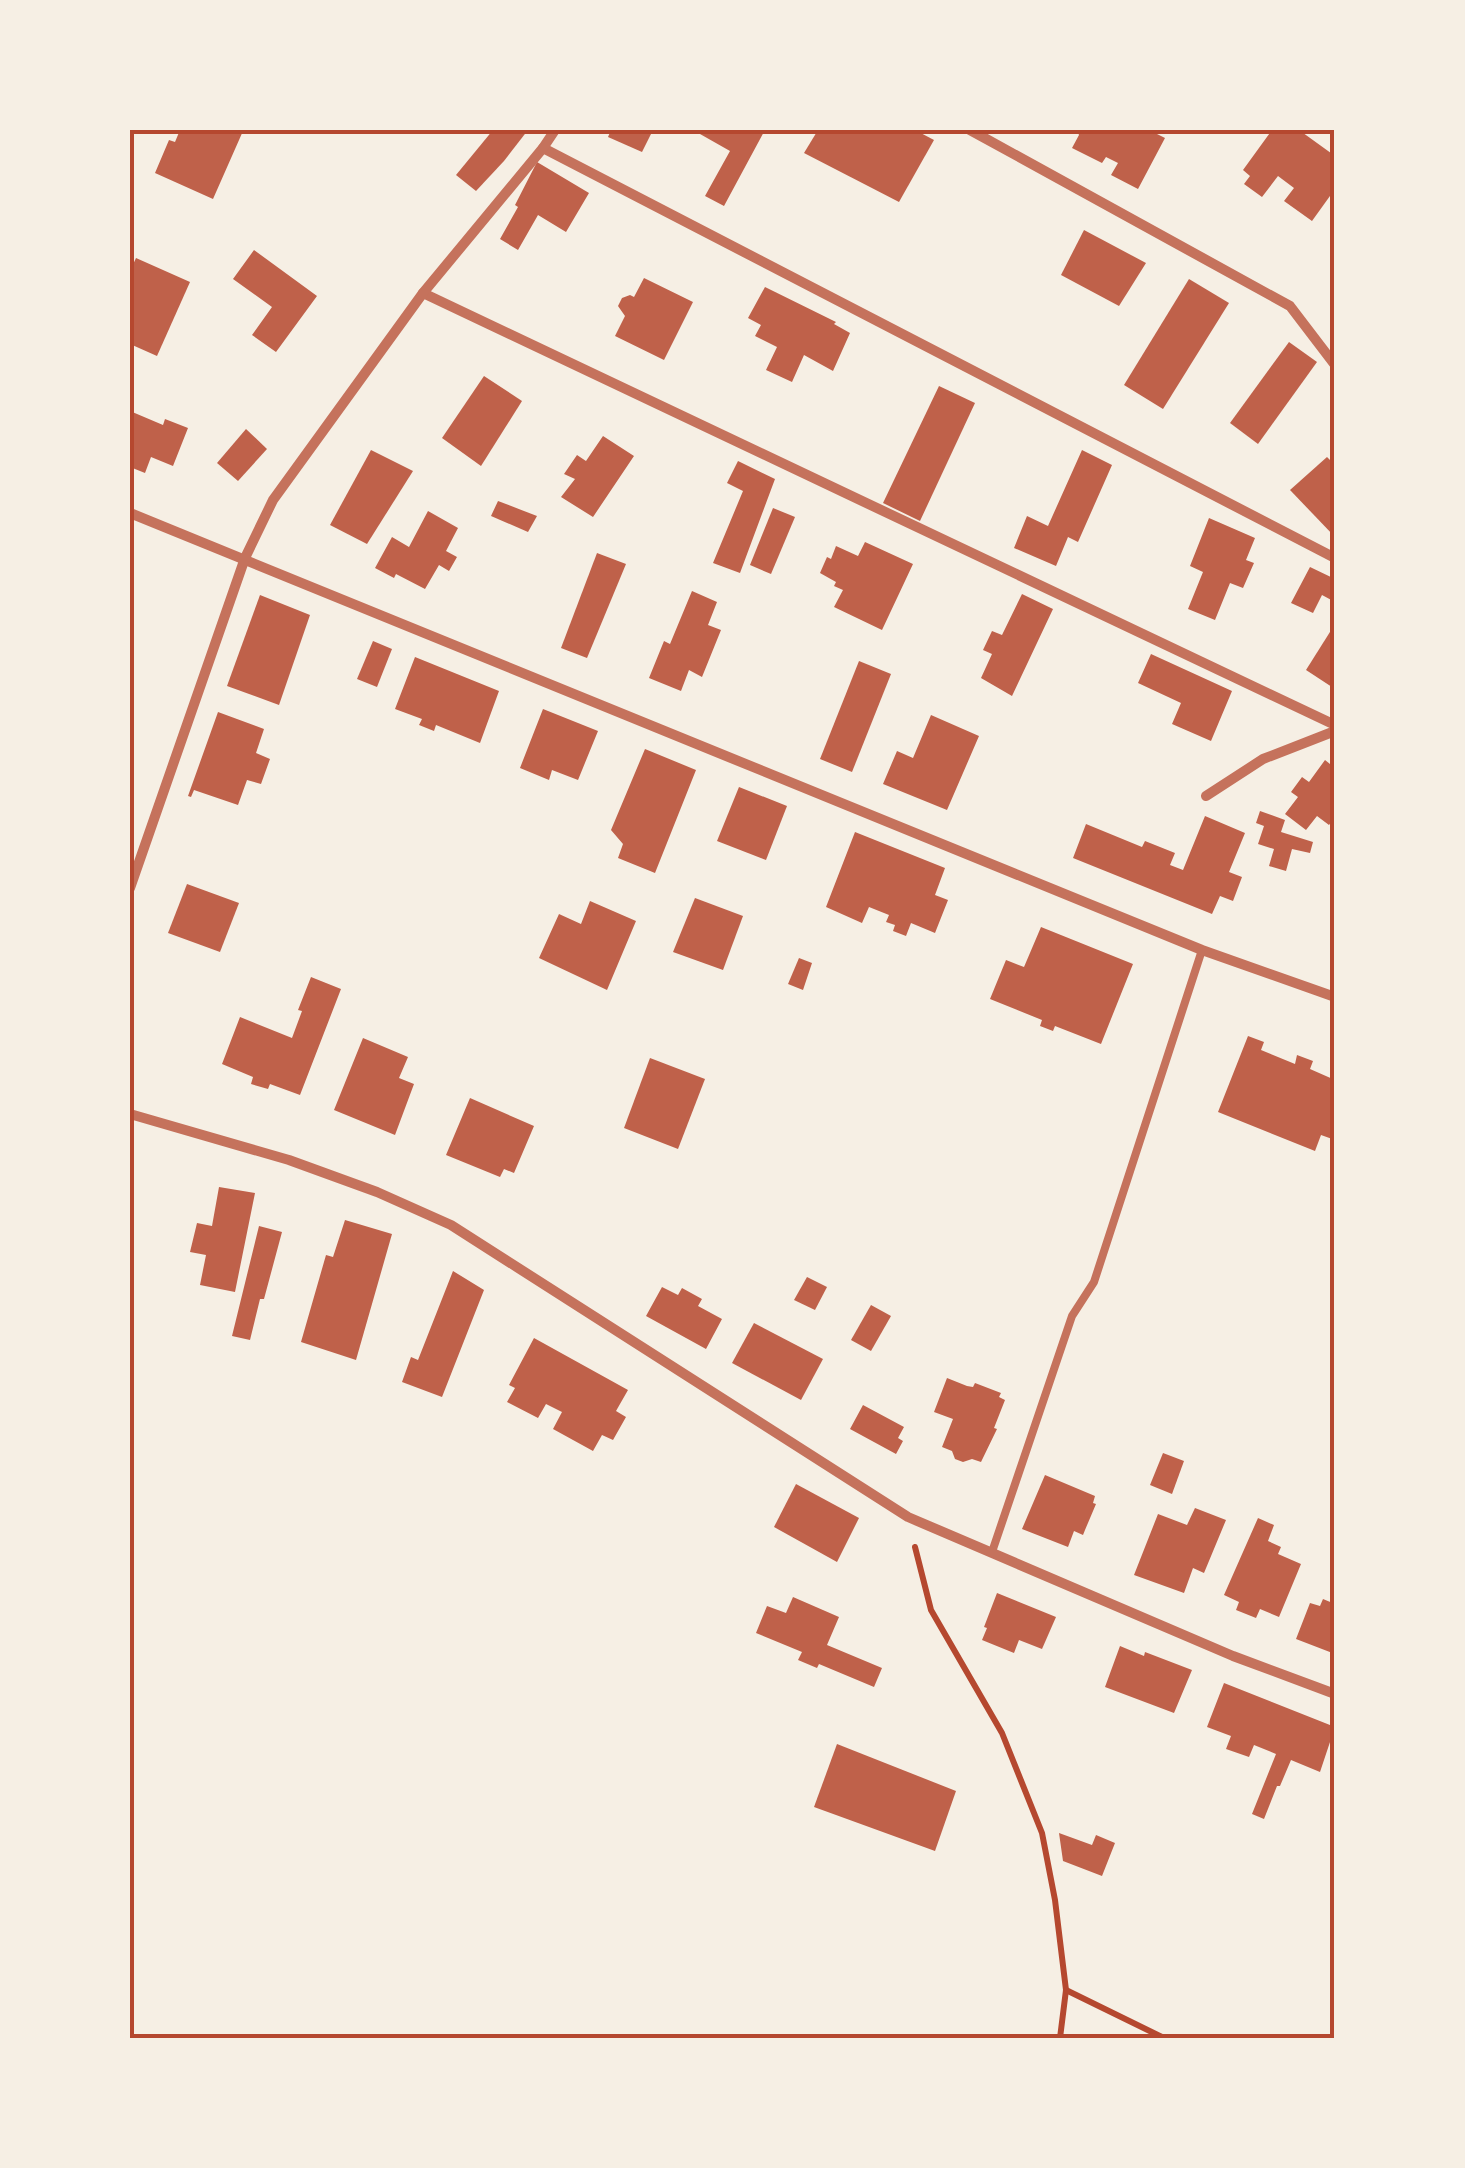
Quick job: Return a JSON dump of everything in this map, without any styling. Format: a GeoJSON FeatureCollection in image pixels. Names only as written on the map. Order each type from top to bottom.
{"type":"FeatureCollection","features":[{"type":"Feature","properties":{"kind":"street"},"geometry":{"type":"LineString","coordinates":[[130,888],[244,558],[274,500],[423,294],[555,130]]}},
{"type":"Feature","properties":{"kind":"street"},"geometry":{"type":"LineString","coordinates":[[970,130],[1290,306],[1335,365]]}},
{"type":"Feature","properties":{"kind":"street"},"geometry":{"type":"LineString","coordinates":[[544,148],[1335,558]]}},
{"type":"Feature","properties":{"kind":"street"},"geometry":{"type":"LineString","coordinates":[[423,294],[1335,728]]}},
{"type":"Feature","properties":{"kind":"street"},"geometry":{"type":"LineString","coordinates":[[130,513],[1202,950],[1335,997]]}},
{"type":"Feature","properties":{"kind":"street"},"geometry":{"type":"LineString","coordinates":[[1206,796],[1264,759],[1335,728]]}},
{"type":"Feature","properties":{"kind":"street"},"geometry":{"type":"LineString","coordinates":[[130,1114],[289,1160],[378,1192],[451,1225],[908,1517],[1233,1656],[1335,1694]]}},
{"type":"Feature","properties":{"kind":"lane"},"geometry":{"type":"LineString","coordinates":[[992,1552],[1072,1316],[1094,1282],[1202,950]]}},
{"type":"Feature","properties":{"kind":"path"},"geometry":{"type":"LineString","coordinates":[[908,1517],[931,1610],[1002,1733],[1042,1832],[1066,1990],[1060,2038]]}},
{"type":"Feature","properties":{"kind":"path"},"geometry":{"type":"LineString","coordinates":[[1066,1990],[1164,2038]]}},
{"type":"Feature","properties":{"kind":"building"},"geometry":{"type":"Polygon","coordinates":[[[180,130],[243,131],[213,199],[155,173],[169,140],[175,142],[180,130]]]}},
{"type":"Feature","properties":{"kind":"building"},"geometry":{"type":"Polygon","coordinates":[[[493,130],[528,130],[476,191],[456,175],[493,130]]]}},
{"type":"Feature","properties":{"kind":"building"},"geometry":{"type":"Polygon","coordinates":[[[611,130],[642,130],[651,134],[642,152],[608,137],[611,130]]]}},
{"type":"Feature","properties":{"kind":"building"},"geometry":{"type":"Polygon","coordinates":[[[702,130],[765,130],[724,206],[705,196],[730,151],[700,134],[702,130]]]}},
{"type":"Feature","properties":{"kind":"building"},"geometry":{"type":"Polygon","coordinates":[[[818,130],[915,130],[934,140],[899,202],[804,153],[818,130]]]}},
{"type":"Feature","properties":{"kind":"building"},"geometry":{"type":"Polygon","coordinates":[[[1077,130],[1149,130],[1165,138],[1138,189],[1111,175],[1118,163],[1106,157],[1102,163],[1072,148],[1079,135],[1077,130]]]}},
{"type":"Feature","properties":{"kind":"building"},"geometry":{"type":"Polygon","coordinates":[[[1272,130],[1299,130],[1335,156],[1335,189],[1312,221],[1284,201],[1294,188],[1278,176],[1262,197],[1244,184],[1250,176],[1243,170],[1272,130]]]}},
{"type":"Feature","properties":{"kind":"building"},"geometry":{"type":"Polygon","coordinates":[[[537,162],[589,193],[566,232],[538,215],[518,250],[500,239],[537,162]]]}},
{"type":"Feature","properties":{"kind":"building"},"geometry":{"type":"Polygon","coordinates":[[[1084,230],[1146,263],[1119,306],[1061,275],[1084,230]]]}},
{"type":"Feature","properties":{"kind":"building"},"geometry":{"type":"Polygon","coordinates":[[[254,250],[317,296],[276,352],[252,335],[272,307],[233,279],[254,250]]]}},
{"type":"Feature","properties":{"kind":"building"},"geometry":{"type":"Polygon","coordinates":[[[136,258],[190,282],[157,356],[130,344],[130,271],[136,258]]]}},
{"type":"Feature","properties":{"kind":"building"},"geometry":{"type":"Polygon","coordinates":[[[644,278],[693,302],[664,360],[615,336],[625,316],[618,306],[622,298],[634,297],[644,278]]]}},
{"type":"Feature","properties":{"kind":"building"},"geometry":{"type":"Polygon","coordinates":[[[1189,279],[1229,303],[1163,409],[1124,385],[1189,279]]]}},
{"type":"Feature","properties":{"kind":"building"},"geometry":{"type":"Polygon","coordinates":[[[765,287],[836,322],[850,333],[833,371],[804,355],[792,382],[766,370],[777,347],[755,336],[761,325],[748,318],[765,287]]]}},
{"type":"Feature","properties":{"kind":"building"},"geometry":{"type":"Polygon","coordinates":[[[1289,342],[1317,362],[1258,444],[1230,423],[1289,342]]]}},
{"type":"Feature","properties":{"kind":"building"},"geometry":{"type":"Polygon","coordinates":[[[484,376],[522,401],[481,466],[442,438],[484,376]]]}},
{"type":"Feature","properties":{"kind":"building"},"geometry":{"type":"Polygon","coordinates":[[[939,386],[975,403],[920,521],[883,503],[939,386]]]}},
{"type":"Feature","properties":{"kind":"building"},"geometry":{"type":"Polygon","coordinates":[[[130,411],[163,425],[165,419],[188,428],[173,466],[151,457],[145,473],[130,467],[130,411]]]}},
{"type":"Feature","properties":{"kind":"building"},"geometry":{"type":"Polygon","coordinates":[[[246,429],[267,449],[238,481],[217,463],[246,429]]]}},
{"type":"Feature","properties":{"kind":"building"},"geometry":{"type":"Polygon","coordinates":[[[603,436],[634,456],[593,517],[561,497],[575,479],[564,474],[577,455],[586,461],[603,436]]]}},
{"type":"Feature","properties":{"kind":"building"},"geometry":{"type":"Polygon","coordinates":[[[371,450],[413,471],[367,544],[330,525],[371,450]]]}},
{"type":"Feature","properties":{"kind":"building"},"geometry":{"type":"Polygon","coordinates":[[[1082,450],[1112,465],[1078,542],[1068,537],[1056,566],[1014,548],[1027,516],[1048,526],[1082,450]]]}},
{"type":"Feature","properties":{"kind":"building"},"geometry":{"type":"Polygon","coordinates":[[[1327,457],[1335,465],[1335,537],[1290,490],[1327,457]]]}},
{"type":"Feature","properties":{"kind":"building"},"geometry":{"type":"Polygon","coordinates":[[[738,461],[775,479],[740,573],[713,563],[743,491],[727,483],[738,461]]]}},
{"type":"Feature","properties":{"kind":"building"},"geometry":{"type":"Polygon","coordinates":[[[498,501],[537,516],[528,532],[491,516],[498,501]]]}},
{"type":"Feature","properties":{"kind":"building"},"geometry":{"type":"Polygon","coordinates":[[[773,508],[795,517],[771,574],[750,565],[773,508]]]}},
{"type":"Feature","properties":{"kind":"building"},"geometry":{"type":"Polygon","coordinates":[[[428,511],[458,528],[446,551],[457,557],[449,571],[439,565],[425,589],[375,568],[392,537],[409,547],[428,511]]]}},
{"type":"Feature","properties":{"kind":"building"},"geometry":{"type":"Polygon","coordinates":[[[1209,518],[1255,538],[1246,560],[1254,563],[1243,588],[1230,583],[1215,620],[1188,609],[1203,572],[1190,566],[1209,518]]]}},
{"type":"Feature","properties":{"kind":"building"},"geometry":{"type":"Polygon","coordinates":[[[865,542],[913,564],[882,630],[834,607],[843,590],[820,573],[836,546],[858,556],[865,542]]]}},
{"type":"Feature","properties":{"kind":"building"},"geometry":{"type":"Polygon","coordinates":[[[597,553],[626,564],[587,658],[561,648],[597,553]]]}},
{"type":"Feature","properties":{"kind":"building"},"geometry":{"type":"Polygon","coordinates":[[[1310,567],[1335,579],[1335,602],[1322,595],[1313,613],[1291,603],[1310,567]]]}},
{"type":"Feature","properties":{"kind":"building"},"geometry":{"type":"Polygon","coordinates":[[[692,591],[717,602],[708,625],[721,630],[702,677],[689,670],[681,691],[649,678],[664,641],[670,644],[692,591]]]}},
{"type":"Feature","properties":{"kind":"building"},"geometry":{"type":"Polygon","coordinates":[[[1022,594],[1053,609],[1012,696],[981,678],[992,654],[983,650],[992,631],[1002,635],[1022,594]]]}},
{"type":"Feature","properties":{"kind":"building"},"geometry":{"type":"Polygon","coordinates":[[[260,595],[310,615],[279,705],[227,686],[260,595]]]}},
{"type":"Feature","properties":{"kind":"building"},"geometry":{"type":"Polygon","coordinates":[[[1335,624],[1335,689],[1306,670],[1335,624]]]}},
{"type":"Feature","properties":{"kind":"building"},"geometry":{"type":"Polygon","coordinates":[[[373,641],[392,649],[377,687],[357,679],[373,641]]]}},
{"type":"Feature","properties":{"kind":"building"},"geometry":{"type":"Polygon","coordinates":[[[1151,654],[1232,691],[1211,741],[1172,724],[1181,703],[1138,683],[1151,654]]]}},
{"type":"Feature","properties":{"kind":"building"},"geometry":{"type":"Polygon","coordinates":[[[415,657],[499,691],[480,743],[436,725],[434,731],[419,725],[422,719],[395,709],[415,657]]]}},
{"type":"Feature","properties":{"kind":"building"},"geometry":{"type":"Polygon","coordinates":[[[859,661],[891,674],[852,772],[820,759],[859,661]]]}},
{"type":"Feature","properties":{"kind":"building"},"geometry":{"type":"Polygon","coordinates":[[[543,709],[598,731],[578,780],[552,770],[549,780],[520,768],[543,709]]]}},
{"type":"Feature","properties":{"kind":"building"},"geometry":{"type":"Polygon","coordinates":[[[218,712],[264,729],[256,753],[270,759],[261,784],[247,780],[238,805],[194,790],[188,796],[218,712]]]}},
{"type":"Feature","properties":{"kind":"building"},"geometry":{"type":"Polygon","coordinates":[[[931,715],[979,736],[947,810],[883,784],[897,751],[913,758],[931,715]]]}},
{"type":"Feature","properties":{"kind":"building"},"geometry":{"type":"Polygon","coordinates":[[[645,749],[696,770],[655,873],[618,858],[623,844],[611,830],[645,749]]]}},
{"type":"Feature","properties":{"kind":"building"},"geometry":{"type":"Polygon","coordinates":[[[1325,760],[1335,768],[1335,817],[1329,825],[1317,816],[1306,830],[1285,814],[1298,797],[1291,792],[1302,777],[1309,782],[1325,760]]]}},
{"type":"Feature","properties":{"kind":"building"},"geometry":{"type":"Polygon","coordinates":[[[739,787],[787,806],[766,860],[717,841],[739,787]]]}},
{"type":"Feature","properties":{"kind":"building"},"geometry":{"type":"Polygon","coordinates":[[[1260,811],[1285,820],[1281,832],[1313,842],[1310,853],[1292,849],[1286,871],[1269,866],[1274,849],[1258,844],[1264,826],[1256,823],[1260,811]]]}},
{"type":"Feature","properties":{"kind":"building"},"geometry":{"type":"Polygon","coordinates":[[[1205,816],[1245,833],[1229,872],[1242,877],[1233,901],[1220,896],[1212,914],[1073,858],[1086,824],[1142,847],[1145,841],[1175,853],[1170,865],[1183,870],[1205,816]]]}},
{"type":"Feature","properties":{"kind":"building"},"geometry":{"type":"Polygon","coordinates":[[[855,832],[945,868],[935,895],[948,900],[935,933],[911,923],[906,936],[893,931],[895,925],[886,922],[889,915],[869,907],[862,923],[826,907],[855,832]]]}},
{"type":"Feature","properties":{"kind":"building"},"geometry":{"type":"Polygon","coordinates":[[[187,884],[239,903],[220,952],[168,933],[187,884]]]}},
{"type":"Feature","properties":{"kind":"building"},"geometry":{"type":"Polygon","coordinates":[[[695,898],[743,916],[723,970],[673,952],[695,898]]]}},
{"type":"Feature","properties":{"kind":"building"},"geometry":{"type":"Polygon","coordinates":[[[590,901],[636,921],[607,990],[539,958],[559,914],[581,924],[590,901]]]}},
{"type":"Feature","properties":{"kind":"building"},"geometry":{"type":"Polygon","coordinates":[[[1041,927],[1133,964],[1101,1044],[1055,1026],[1053,1031],[1040,1026],[1042,1020],[990,999],[1006,960],[1024,967],[1041,927]]]}},
{"type":"Feature","properties":{"kind":"building"},"geometry":{"type":"Polygon","coordinates":[[[799,958],[812,963],[803,990],[788,984],[799,958]]]}},
{"type":"Feature","properties":{"kind":"building"},"geometry":{"type":"Polygon","coordinates":[[[311,977],[341,989],[300,1095],[270,1084],[268,1089],[251,1084],[253,1077],[222,1064],[240,1017],[292,1038],[311,977]]]}},
{"type":"Feature","properties":{"kind":"building"},"geometry":{"type":"Polygon","coordinates":[[[1248,1036],[1264,1042],[1261,1050],[1295,1064],[1297,1055],[1313,1061],[1310,1069],[1335,1080],[1335,1140],[1321,1135],[1315,1151],[1218,1112],[1248,1036]]]}},
{"type":"Feature","properties":{"kind":"building"},"geometry":{"type":"Polygon","coordinates":[[[363,1038],[408,1057],[399,1078],[414,1084],[395,1135],[334,1110],[363,1038]]]}},
{"type":"Feature","properties":{"kind":"building"},"geometry":{"type":"Polygon","coordinates":[[[650,1058],[705,1079],[678,1149],[624,1128],[650,1058]]]}},
{"type":"Feature","properties":{"kind":"building"},"geometry":{"type":"Polygon","coordinates":[[[470,1098],[534,1126],[514,1173],[504,1169],[500,1177],[446,1155],[470,1098]]]}},
{"type":"Feature","properties":{"kind":"building"},"geometry":{"type":"Polygon","coordinates":[[[219,1187],[255,1193],[235,1292],[200,1285],[206,1255],[190,1252],[197,1223],[212,1226],[219,1187]]]}},
{"type":"Feature","properties":{"kind":"building"},"geometry":{"type":"Polygon","coordinates":[[[345,1220],[392,1234],[356,1360],[301,1342],[326,1255],[333,1257],[345,1220]]]}},
{"type":"Feature","properties":{"kind":"building"},"geometry":{"type":"Polygon","coordinates":[[[259,1226],[282,1232],[250,1340],[232,1336],[259,1226]]]}},
{"type":"Feature","properties":{"kind":"building"},"geometry":{"type":"Polygon","coordinates":[[[453,1271],[484,1290],[442,1397],[402,1382],[411,1357],[418,1360],[453,1271]]]}},
{"type":"Feature","properties":{"kind":"building"},"geometry":{"type":"Polygon","coordinates":[[[807,1277],[827,1287],[815,1310],[794,1300],[807,1277]]]}},
{"type":"Feature","properties":{"kind":"building"},"geometry":{"type":"Polygon","coordinates":[[[662,1287],[678,1295],[682,1288],[702,1299],[698,1306],[722,1319],[706,1349],[646,1316],[662,1287]]]}},
{"type":"Feature","properties":{"kind":"building"},"geometry":{"type":"Polygon","coordinates":[[[871,1305],[891,1316],[871,1351],[851,1340],[871,1305]]]}},
{"type":"Feature","properties":{"kind":"building"},"geometry":{"type":"Polygon","coordinates":[[[754,1323],[823,1359],[801,1400],[732,1363],[754,1323]]]}},
{"type":"Feature","properties":{"kind":"building"},"geometry":{"type":"Polygon","coordinates":[[[534,1338],[628,1390],[616,1411],[626,1417],[613,1440],[602,1435],[593,1451],[553,1429],[562,1412],[546,1404],[538,1418],[507,1402],[515,1388],[509,1385],[534,1338]]]}},
{"type":"Feature","properties":{"kind":"building"},"geometry":{"type":"Polygon","coordinates":[[[947,1378],[967,1386],[973,1387],[975,1383],[1001,1393],[999,1397],[1005,1400],[994,1428],[997,1429],[981,1462],[955,1459],[952,1451],[942,1447],[953,1419],[934,1412],[947,1378]]]}},
{"type":"Feature","properties":{"kind":"building"},"geometry":{"type":"Polygon","coordinates":[[[863,1405],[904,1427],[898,1438],[903,1441],[896,1454],[850,1429],[863,1405]]]}},
{"type":"Feature","properties":{"kind":"building"},"geometry":{"type":"Polygon","coordinates":[[[1163,1453],[1184,1461],[1172,1494],[1150,1485],[1163,1453]]]}},
{"type":"Feature","properties":{"kind":"building"},"geometry":{"type":"Polygon","coordinates":[[[1045,1475],[1095,1496],[1096,1504],[1083,1535],[1074,1531],[1068,1547],[1022,1529],[1045,1475]]]}},
{"type":"Feature","properties":{"kind":"building"},"geometry":{"type":"Polygon","coordinates":[[[796,1484],[859,1518],[837,1562],[774,1527],[796,1484]]]}},
{"type":"Feature","properties":{"kind":"building"},"geometry":{"type":"Polygon","coordinates":[[[1195,1508],[1226,1520],[1204,1573],[1193,1568],[1184,1593],[1134,1575],[1158,1514],[1187,1525],[1195,1508]]]}},
{"type":"Feature","properties":{"kind":"building"},"geometry":{"type":"Polygon","coordinates":[[[1258,1518],[1274,1525],[1268,1541],[1281,1547],[1278,1554],[1301,1564],[1279,1617],[1260,1609],[1256,1618],[1236,1610],[1239,1602],[1224,1595],[1258,1518]]]}},
{"type":"Feature","properties":{"kind":"building"},"geometry":{"type":"Polygon","coordinates":[[[997,1593],[1056,1617],[1042,1649],[1019,1640],[1014,1653],[982,1640],[997,1593]]]}},
{"type":"Feature","properties":{"kind":"building"},"geometry":{"type":"Polygon","coordinates":[[[793,1597],[839,1617],[827,1645],[882,1668],[874,1687],[819,1664],[817,1668],[798,1660],[802,1652],[756,1633],[767,1606],[786,1613],[793,1597]]]}},
{"type":"Feature","properties":{"kind":"building"},"geometry":{"type":"Polygon","coordinates":[[[1323,1599],[1335,1604],[1335,1654],[1296,1639],[1310,1603],[1320,1606],[1323,1599]]]}},
{"type":"Feature","properties":{"kind":"building"},"geometry":{"type":"Polygon","coordinates":[[[1120,1646],[1192,1670],[1174,1713],[1105,1687],[1120,1646]]]}},
{"type":"Feature","properties":{"kind":"building"},"geometry":{"type":"Polygon","coordinates":[[[1224,1683],[1335,1727],[1320,1772],[1291,1760],[1264,1819],[1252,1814],[1276,1754],[1254,1745],[1249,1757],[1226,1749],[1231,1736],[1207,1727],[1224,1683]]]}},
{"type":"Feature","properties":{"kind":"building"},"geometry":{"type":"Polygon","coordinates":[[[837,1744],[956,1791],[935,1851],[814,1807],[837,1744]]]}},
{"type":"Feature","properties":{"kind":"building"},"geometry":{"type":"Polygon","coordinates":[[[1059,1833],[1092,1845],[1096,1835],[1115,1843],[1102,1876],[1063,1861],[1059,1833]]]}}]}
